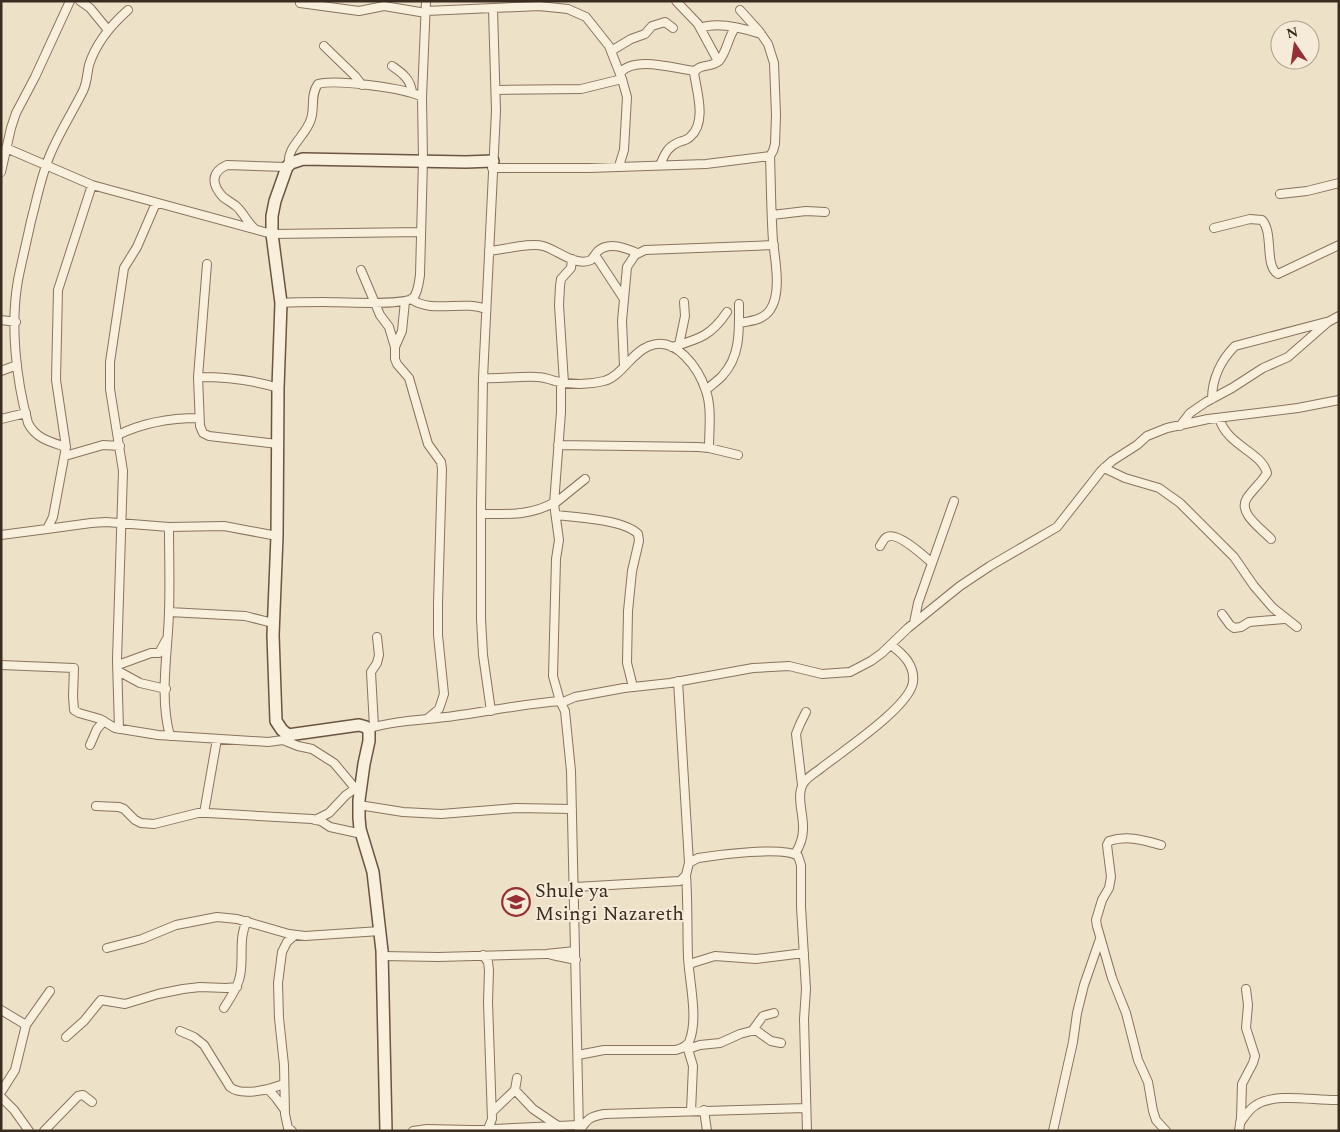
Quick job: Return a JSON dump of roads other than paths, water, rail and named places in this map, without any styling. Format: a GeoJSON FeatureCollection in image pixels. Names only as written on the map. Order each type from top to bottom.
{"type":"FeatureCollection","features":[{"type":"Feature","properties":{"kind":"street"},"geometry":{"type":"LineString","coordinates":[[1,172],[16,113],[70,1]]}},
{"type":"Feature","properties":{"kind":"street"},"geometry":{"type":"LineString","coordinates":[[80,1],[90,8],[108,30]]}},
{"type":"Feature","properties":{"kind":"street"},"geometry":{"type":"LineString","coordinates":[[394,347],[402,331],[408,300],[416,292],[420,276],[423,160],[422,98],[426,1]]}},
{"type":"Feature","properties":{"kind":"street"},"geometry":{"type":"LineString","coordinates":[[676,1],[700,28],[718,61]]}},
{"type":"Feature","properties":{"kind":"street"},"geometry":{"type":"LineString","coordinates":[[300,3],[359,11],[384,6],[426,12],[554,4],[586,16],[611,50],[627,98],[624,150],[619,166]]}},
{"type":"Feature","properties":{"kind":"street"},"geometry":{"type":"LineString","coordinates":[[491,711],[483,655],[481,619],[481,514],[483,378],[496,90],[493,9]]}},
{"type":"Feature","properties":{"kind":"street"},"geometry":{"type":"LineString","coordinates":[[66,447],[39,437],[32,432],[26,413],[17,365],[16,322],[18,280],[45,166],[67,118],[84,88],[89,65],[94,55],[108,30],[128,10]]}},
{"type":"Feature","properties":{"kind":"street"},"geometry":{"type":"LineString","coordinates":[[739,323],[760,319],[772,308],[775,298],[776,278],[770,156],[773,151],[776,124],[774,63],[768,44],[740,10]]}},
{"type":"Feature","properties":{"kind":"street"},"geometry":{"type":"LineString","coordinates":[[611,50],[645,34],[657,23],[665,22],[673,28]]}},
{"type":"Feature","properties":{"kind":"street"},"geometry":{"type":"LineString","coordinates":[[700,28],[714,25],[761,34]]}},
{"type":"Feature","properties":{"kind":"street"},"geometry":{"type":"LineString","coordinates":[[660,165],[666,150],[670,146],[689,138],[697,129],[699,119],[695,72],[699,67],[711,65],[718,61],[728,46],[735,28]]}},
{"type":"Feature","properties":{"kind":"street"},"geometry":{"type":"LineString","coordinates":[[324,46],[362,85]]}},
{"type":"Feature","properties":{"kind":"street"},"geometry":{"type":"LineString","coordinates":[[496,90],[581,89],[596,87],[621,76],[626,68],[645,64],[695,72]]}},
{"type":"Feature","properties":{"kind":"street"},"geometry":{"type":"LineString","coordinates":[[392,66],[411,84],[412,93]]}},
{"type":"Feature","properties":{"kind":"street"},"geometry":{"type":"LineString","coordinates":[[422,98],[412,93],[362,85],[336,82],[318,84],[313,97],[311,120],[289,154],[288,166],[275,200],[272,234],[281,303],[278,388],[278,536],[273,623],[274,703],[276,721],[288,735],[359,725],[371,728],[405,720],[427,719],[491,711],[521,705],[560,702],[633,687],[754,668],[789,666],[822,674],[850,672],[871,661],[941,600],[990,566],[1057,528],[1104,468],[1112,460],[1137,445],[1147,436],[1167,428],[1219,418],[1298,408],[1339,400]]}},
{"type":"Feature","properties":{"kind":"street"},"geometry":{"type":"LineString","coordinates":[[6,148],[92,186],[272,234],[421,232]]}},
{"type":"Feature","properties":{"kind":"street"},"geometry":{"type":"LineString","coordinates":[[255,230],[236,206],[223,196],[215,183],[215,174],[218,169],[227,166],[288,166],[296,160],[303,159],[423,160],[493,164],[619,166],[706,164],[770,156]]}},
{"type":"Feature","properties":{"kind":"street"},"geometry":{"type":"LineString","coordinates":[[1280,194],[1339,183]]}},
{"type":"Feature","properties":{"kind":"street"},"geometry":{"type":"LineString","coordinates":[[47,529],[53,517],[66,447],[56,380],[58,290],[92,186]]}},
{"type":"Feature","properties":{"kind":"street"},"geometry":{"type":"LineString","coordinates":[[119,729],[118,668],[123,471],[109,375],[126,261],[137,247],[156,203]]}},
{"type":"Feature","properties":{"kind":"street"},"geometry":{"type":"LineString","coordinates":[[772,215],[806,211],[825,212]]}},
{"type":"Feature","properties":{"kind":"street"},"geometry":{"type":"LineString","coordinates":[[1214,228],[1250,219],[1262,220],[1267,228],[1272,269],[1278,274],[1339,245]]}},
{"type":"Feature","properties":{"kind":"street"},"geometry":{"type":"LineString","coordinates":[[489,251],[541,245],[578,262],[588,262],[599,250],[613,246],[624,247],[637,253]]}},
{"type":"Feature","properties":{"kind":"street"},"geometry":{"type":"LineString","coordinates":[[624,366],[622,321],[626,267],[637,253],[645,250],[774,245]]}},
{"type":"Feature","properties":{"kind":"street"},"geometry":{"type":"LineString","coordinates":[[595,255],[601,267],[624,299]]}},
{"type":"Feature","properties":{"kind":"street"},"geometry":{"type":"LineString","coordinates":[[572,259],[571,268],[561,279],[559,305],[562,396],[555,503],[559,540],[556,559],[553,676],[560,702],[565,711],[569,744],[575,886],[573,900],[579,1129]]}},
{"type":"Feature","properties":{"kind":"street"},"geometry":{"type":"LineString","coordinates":[[207,264],[198,376],[199,418],[203,432],[208,436],[278,444]]}},
{"type":"Feature","properties":{"kind":"street"},"geometry":{"type":"LineString","coordinates":[[361,270],[380,315],[389,327],[397,364],[409,378],[428,444],[441,462],[438,635],[444,694],[439,709],[427,719]]}},
{"type":"Feature","properties":{"kind":"street"},"geometry":{"type":"LineString","coordinates":[[281,303],[375,303],[408,300],[430,305],[474,305],[486,309]]}},
{"type":"Feature","properties":{"kind":"street"},"geometry":{"type":"LineString","coordinates":[[676,346],[685,316],[684,302]]}},
{"type":"Feature","properties":{"kind":"street"},"geometry":{"type":"LineString","coordinates":[[706,390],[723,375],[732,361],[738,346],[738,304]]}},
{"type":"Feature","properties":{"kind":"street"},"geometry":{"type":"LineString","coordinates":[[483,378],[534,377],[586,384],[604,381],[612,378],[640,351],[650,346],[660,344],[676,346],[696,340],[719,325],[728,312]]}},
{"type":"Feature","properties":{"kind":"street"},"geometry":{"type":"LineString","coordinates":[[1180,426],[1190,414],[1212,399],[1263,368],[1288,357],[1328,322],[1339,316]]}},
{"type":"Feature","properties":{"kind":"street"},"geometry":{"type":"LineString","coordinates":[[1,320],[16,322]]}},
{"type":"Feature","properties":{"kind":"street"},"geometry":{"type":"LineString","coordinates":[[1212,399],[1218,370],[1235,346],[1328,322]]}},
{"type":"Feature","properties":{"kind":"street"},"geometry":{"type":"LineString","coordinates":[[676,346],[689,361],[706,390],[709,418],[709,448]]}},
{"type":"Feature","properties":{"kind":"street"},"geometry":{"type":"LineString","coordinates":[[1,372],[17,365]]}},
{"type":"Feature","properties":{"kind":"street"},"geometry":{"type":"LineString","coordinates":[[198,376],[244,379],[278,388]]}},
{"type":"Feature","properties":{"kind":"street"},"geometry":{"type":"LineString","coordinates":[[1,419],[26,413]]}},
{"type":"Feature","properties":{"kind":"street"},"geometry":{"type":"LineString","coordinates":[[118,435],[144,424],[180,418],[199,418]]}},
{"type":"Feature","properties":{"kind":"street"},"geometry":{"type":"LineString","coordinates":[[1219,418],[1225,431],[1233,441],[1264,466],[1267,474],[1246,500],[1245,509],[1248,515],[1271,539]]}},
{"type":"Feature","properties":{"kind":"street"},"geometry":{"type":"LineString","coordinates":[[65,456],[103,445],[120,446]]}},
{"type":"Feature","properties":{"kind":"street"},"geometry":{"type":"LineString","coordinates":[[558,445],[709,448],[738,455]]}},
{"type":"Feature","properties":{"kind":"street"},"geometry":{"type":"LineString","coordinates":[[1104,468],[1125,478],[1159,488],[1180,503],[1234,557],[1263,598],[1284,619],[1297,627]]}},
{"type":"Feature","properties":{"kind":"street"},"geometry":{"type":"LineString","coordinates":[[481,514],[524,514],[545,508],[555,503],[584,479]]}},
{"type":"Feature","properties":{"kind":"street"},"geometry":{"type":"LineString","coordinates":[[914,623],[915,611],[954,501]]}},
{"type":"Feature","properties":{"kind":"street"},"geometry":{"type":"LineString","coordinates":[[556,515],[585,518],[620,525],[634,530],[638,534],[639,541],[632,571],[628,612],[627,663],[633,687]]}},
{"type":"Feature","properties":{"kind":"street"},"geometry":{"type":"LineString","coordinates":[[1,535],[91,523],[169,527],[224,526],[278,536]]}},
{"type":"Feature","properties":{"kind":"street"},"geometry":{"type":"LineString","coordinates":[[169,527],[169,612],[166,689],[170,736]]}},
{"type":"Feature","properties":{"kind":"street"},"geometry":{"type":"LineString","coordinates":[[880,546],[889,536],[899,537],[932,563]]}},
{"type":"Feature","properties":{"kind":"street"},"geometry":{"type":"LineString","coordinates":[[169,612],[245,616],[273,623]]}},
{"type":"Feature","properties":{"kind":"street"},"geometry":{"type":"LineString","coordinates":[[1222,614],[1234,628],[1249,622],[1284,619]]}},
{"type":"Feature","properties":{"kind":"street"},"geometry":{"type":"LineString","coordinates":[[377,637],[379,655],[377,663],[371,672],[371,728],[358,787],[359,818],[373,872],[380,931],[386,1131]]}},
{"type":"Feature","properties":{"kind":"street"},"geometry":{"type":"LineString","coordinates":[[118,668],[151,654],[159,653],[167,638]]}},
{"type":"Feature","properties":{"kind":"street"},"geometry":{"type":"LineString","coordinates":[[802,785],[829,761],[860,740],[909,695],[913,682],[912,668],[903,654],[891,645]]}},
{"type":"Feature","properties":{"kind":"street"},"geometry":{"type":"LineString","coordinates":[[1,665],[74,668],[74,710],[119,729],[170,736],[268,742],[283,740],[294,734]]}},
{"type":"Feature","properties":{"kind":"street"},"geometry":{"type":"LineString","coordinates":[[118,668],[140,683],[166,689]]}},
{"type":"Feature","properties":{"kind":"street"},"geometry":{"type":"LineString","coordinates":[[575,886],[676,882],[684,879],[689,863],[678,681]]}},
{"type":"Feature","properties":{"kind":"street"},"geometry":{"type":"LineString","coordinates":[[795,854],[801,841],[803,829],[802,785],[796,734],[806,712]]}},
{"type":"Feature","properties":{"kind":"street"},"geometry":{"type":"LineString","coordinates":[[90,745],[97,729],[104,722]]}},
{"type":"Feature","properties":{"kind":"street"},"geometry":{"type":"LineString","coordinates":[[204,813],[217,739]]}},
{"type":"Feature","properties":{"kind":"street"},"geometry":{"type":"LineString","coordinates":[[283,740],[312,749],[334,763],[358,787]]}},
{"type":"Feature","properties":{"kind":"street"},"geometry":{"type":"LineString","coordinates":[[315,820],[329,813],[339,802],[358,787]]}},
{"type":"Feature","properties":{"kind":"street"},"geometry":{"type":"LineString","coordinates":[[359,805],[403,812],[441,814],[516,808],[572,809]]}},
{"type":"Feature","properties":{"kind":"street"},"geometry":{"type":"LineString","coordinates":[[96,806],[119,807],[141,823],[154,824],[204,813],[227,813],[315,820],[321,821],[330,827],[362,834]]}},
{"type":"Feature","properties":{"kind":"street"},"geometry":{"type":"LineString","coordinates":[[1161,845],[1136,838],[1109,841],[1109,888],[1102,900],[1096,920],[1112,978],[1126,1013],[1138,1060],[1148,1082],[1153,1111],[1156,1120],[1166,1131]]}},
{"type":"Feature","properties":{"kind":"street"},"geometry":{"type":"LineString","coordinates":[[689,863],[698,858],[725,855],[774,852],[798,856],[801,865],[801,907],[806,989],[804,1019],[807,1131]]}},
{"type":"Feature","properties":{"kind":"street"},"geometry":{"type":"LineString","coordinates":[[686,873],[688,964],[692,1008],[692,1027],[687,1047],[693,1066],[691,1111]]}},
{"type":"Feature","properties":{"kind":"street"},"geometry":{"type":"LineString","coordinates":[[107,948],[142,939],[176,924],[218,917],[247,921],[296,935],[328,935],[380,931]]}},
{"type":"Feature","properties":{"kind":"street"},"geometry":{"type":"LineString","coordinates":[[224,1008],[237,987],[242,966],[243,929],[247,921]]}},
{"type":"Feature","properties":{"kind":"street"},"geometry":{"type":"LineString","coordinates":[[292,1131],[288,1128],[285,1110],[284,1051],[279,1018],[278,983],[282,952],[287,942],[296,935]]}},
{"type":"Feature","properties":{"kind":"street"},"geometry":{"type":"LineString","coordinates":[[1052,1131],[1073,1042],[1077,1013],[1084,985],[1100,938]]}},
{"type":"Feature","properties":{"kind":"street"},"geometry":{"type":"LineString","coordinates":[[382,956],[409,958],[546,954],[575,951]]}},
{"type":"Feature","properties":{"kind":"street"},"geometry":{"type":"LineString","coordinates":[[688,964],[715,956],[756,959],[804,953]]}},
{"type":"Feature","properties":{"kind":"street"},"geometry":{"type":"LineString","coordinates":[[488,967],[495,954]]}},
{"type":"Feature","properties":{"kind":"street"},"geometry":{"type":"LineString","coordinates":[[546,954],[576,960]]}},
{"type":"Feature","properties":{"kind":"street"},"geometry":{"type":"LineString","coordinates":[[483,955],[486,958],[488,967],[492,1112],[492,1119],[488,1129]]}},
{"type":"Feature","properties":{"kind":"street"},"geometry":{"type":"LineString","coordinates":[[66,1037],[84,1021],[100,1000],[125,1004],[183,989],[237,987]]}},
{"type":"Feature","properties":{"kind":"street"},"geometry":{"type":"LineString","coordinates":[[1239,1127],[1242,1084],[1255,1056],[1246,1028],[1248,1005],[1246,989]]}},
{"type":"Feature","properties":{"kind":"street"},"geometry":{"type":"LineString","coordinates":[[1,1092],[15,1070],[26,1025],[50,991]]}},
{"type":"Feature","properties":{"kind":"street"},"geometry":{"type":"LineString","coordinates":[[1,1010],[26,1025]]}},
{"type":"Feature","properties":{"kind":"street"},"geometry":{"type":"LineString","coordinates":[[752,1031],[763,1016],[774,1013]]}},
{"type":"Feature","properties":{"kind":"street"},"geometry":{"type":"LineString","coordinates":[[180,1031],[194,1037],[204,1045],[230,1087],[234,1090],[257,1091],[284,1084]]}},
{"type":"Feature","properties":{"kind":"street"},"geometry":{"type":"LineString","coordinates":[[578,1055],[604,1050],[676,1050],[720,1043],[752,1031],[757,1031],[770,1041],[781,1043]]}},
{"type":"Feature","properties":{"kind":"street"},"geometry":{"type":"LineString","coordinates":[[492,1112],[514,1090],[516,1078]]}},
{"type":"Feature","properties":{"kind":"street"},"geometry":{"type":"LineString","coordinates":[[268,1089],[285,1110]]}},
{"type":"Feature","properties":{"kind":"street"},"geometry":{"type":"LineString","coordinates":[[514,1090],[534,1109],[558,1126]]}},
{"type":"Feature","properties":{"kind":"street"},"geometry":{"type":"LineString","coordinates":[[44,1131],[78,1096],[83,1095],[92,1102]]}},
{"type":"Feature","properties":{"kind":"street"},"geometry":{"type":"LineString","coordinates":[[1,1097],[14,1110],[29,1131]]}},
{"type":"Feature","properties":{"kind":"street"},"geometry":{"type":"LineString","coordinates":[[1239,1127],[1252,1108],[1263,1102],[1282,1098],[1339,1100]]}},
{"type":"Feature","properties":{"kind":"street"},"geometry":{"type":"LineString","coordinates":[[579,1129],[592,1116],[604,1114],[806,1108]]}},
{"type":"Feature","properties":{"kind":"street"},"geometry":{"type":"LineString","coordinates":[[704,1110],[707,1131]]}},
{"type":"Feature","properties":{"kind":"street"},"geometry":{"type":"LineString","coordinates":[[283,1131],[286,1120]]}},
{"type":"Feature","properties":{"kind":"street"},"geometry":{"type":"LineString","coordinates":[[413,1131],[558,1126],[579,1129]]}},
{"type":"Feature","properties":{"kind":"place","name":"Shule ya Msingi Nazareth"},"geometry":{"type":"Point","coordinates":[516,902]}}]}
